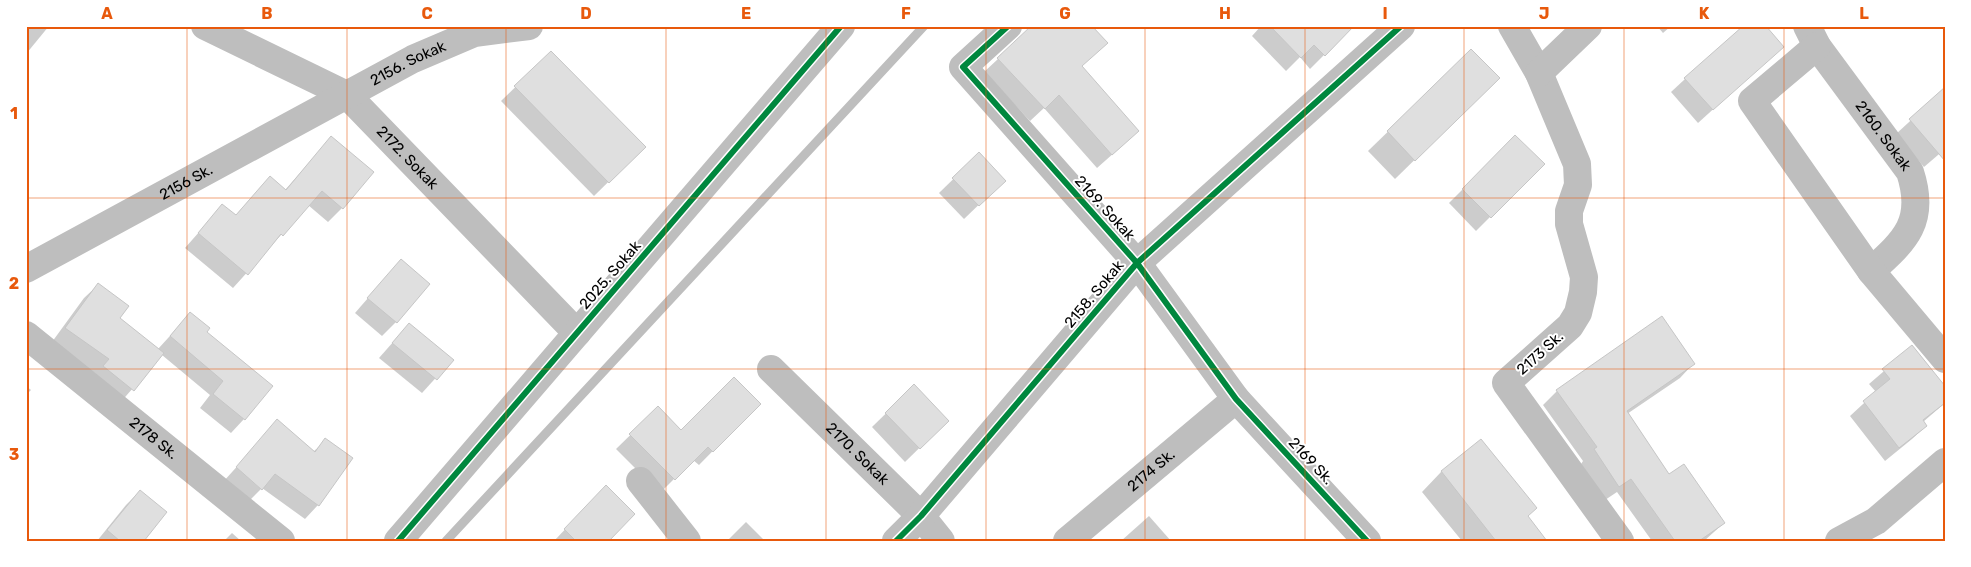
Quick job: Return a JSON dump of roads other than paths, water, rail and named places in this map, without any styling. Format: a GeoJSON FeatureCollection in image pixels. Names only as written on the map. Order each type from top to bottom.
{"type":"FeatureCollection","features":[{"type":"Feature","properties":{"kind":"street","name":"2172. Sokak"},"geometry":{"type":"LineString","coordinates":[[205,26],[347,95],[577,334]]}},
{"type":"Feature","properties":{"kind":"street","name":"2156. Sokak"},"geometry":{"type":"LineString","coordinates":[[347,95],[413,59],[473,30],[529,26]]}},
{"type":"Feature","properties":{"kind":"street","name":"2025. Sokak"},"geometry":{"type":"LineString","coordinates":[[398,541],[841,26]]}},
{"type":"Feature","properties":{"kind":"street","name":"2169. Sokak"},"geometry":{"type":"LineString","coordinates":[[1008,26],[963,67],[1137,263],[1236,399]]}},
{"type":"Feature","properties":{"kind":"street","name":"2158. Sokak"},"geometry":{"type":"LineString","coordinates":[[896,541],[921,516],[1137,263],[1401,26]]}},
{"type":"Feature","properties":{"kind":"street"},"geometry":{"type":"LineString","coordinates":[[1512,26],[1539,73],[1588,26]]}},
{"type":"Feature","properties":{"kind":"street"},"geometry":{"type":"LineString","coordinates":[[1812,36],[1752,101],[1871,271],[1945,359]]}},
{"type":"Feature","properties":{"kind":"street","name":"2160. Sokak"},"geometry":{"type":"LineString","coordinates":[[1812,36],[1910,172],[1915,187],[1917,202],[1911,229],[1896,249],[1871,271]]}},
{"type":"Feature","properties":{"kind":"street","name":"2173 Sk."},"geometry":{"type":"LineString","coordinates":[[1539,73],[1577,164],[1578,185],[1570,211],[1569,224],[1584,277],[1583,292],[1578,313],[1559,337],[1506,383],[1620,541]]}},
{"type":"Feature","properties":{"kind":"street","name":"2156 Sk."},"geometry":{"type":"LineString","coordinates":[[26,269],[347,95]]}},
{"type":"Feature","properties":{"kind":"street","name":"2178 Sk."},"geometry":{"type":"LineString","coordinates":[[26,336],[281,541]]}},
{"type":"Feature","properties":{"kind":"street","name":"2170. Sokak"},"geometry":{"type":"LineString","coordinates":[[771,369],[921,516],[941,541]]}},
{"type":"Feature","properties":{"kind":"street","name":"2174 Sk."},"geometry":{"type":"LineString","coordinates":[[1067,541],[1236,399]]}},
{"type":"Feature","properties":{"kind":"street","name":"2169 Sk."},"geometry":{"type":"LineString","coordinates":[[1236,399],[1367,541]]}},
{"type":"Feature","properties":{"kind":"street"},"geometry":{"type":"LineString","coordinates":[[1839,541],[1876,521],[1945,462]]}},
{"type":"Feature","properties":{"kind":"street"},"geometry":{"type":"LineString","coordinates":[[640,481],[688,541]]}},
{"type":"Feature","properties":{"kind":"waterway"},"geometry":{"type":"LineString","coordinates":[[446,541],[924,26]]}}]}
